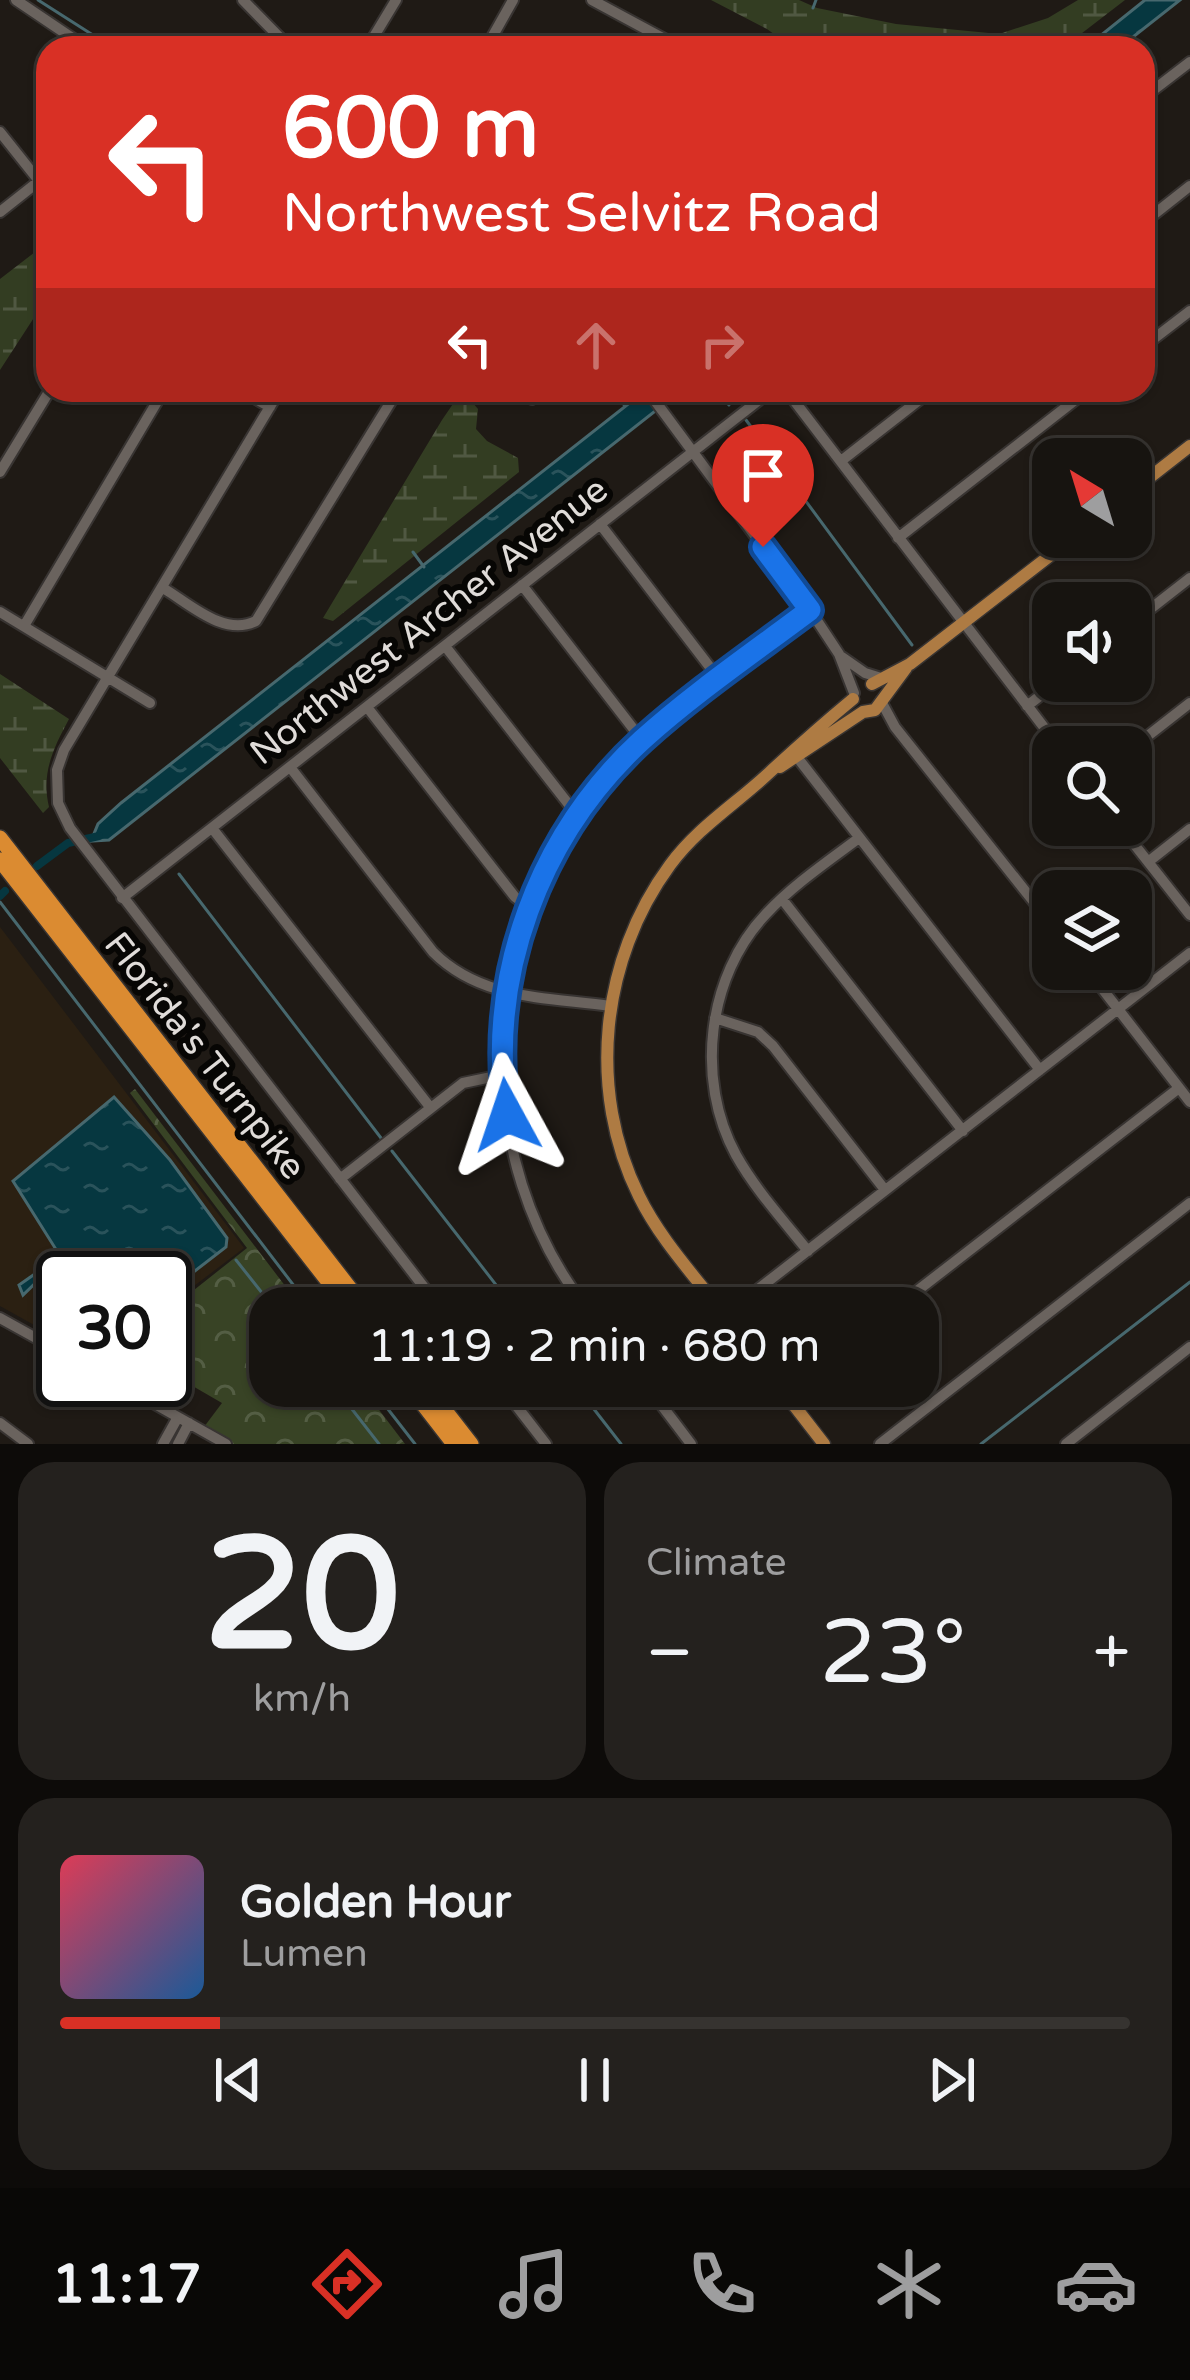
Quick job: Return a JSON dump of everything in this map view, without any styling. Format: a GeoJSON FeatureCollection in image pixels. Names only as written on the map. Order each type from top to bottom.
{"type":"FeatureCollection","features":[{"type":"Feature","properties":{"kind":"highway","name":"Florida's Turnpike"},"geometry":{"type":"LineString","coordinates":[[0,838],[349,1287]]}},
{"type":"Feature","properties":{"kind":"highway","name":"Florida's Turnpike"},"geometry":{"type":"LineString","coordinates":[[0,860],[333,1287]]}},
{"type":"Feature","properties":{"kind":"highway"},"geometry":{"type":"LineString","coordinates":[[425,1407],[454,1444]]}},
{"type":"Feature","properties":{"kind":"highway"},"geometry":{"type":"LineString","coordinates":[[442,1407],[471,1444]]}},
{"type":"Feature","properties":{"kind":"main road"},"geometry":{"type":"LineString","coordinates":[[1152,476],[1190,446]]}},
{"type":"Feature","properties":{"kind":"main road"},"geometry":{"type":"LineString","coordinates":[[703,1287],[650,1216],[626,1167],[608,1088],[610,1006],[640,913],[671,863],[719,813],[773,770],[861,685],[910,664],[1047,558]]}},
{"type":"Feature","properties":{"kind":"main road"},"geometry":{"type":"LineString","coordinates":[[773,770],[878,707],[910,664]]}},
{"type":"Feature","properties":{"kind":"main road"},"geometry":{"type":"LineString","coordinates":[[874,682],[882,699]]}},
{"type":"Feature","properties":{"kind":"main road"},"geometry":{"type":"LineString","coordinates":[[853,696],[866,712]]}},
{"type":"Feature","properties":{"kind":"main road"},"geometry":{"type":"LineString","coordinates":[[799,1407],[824,1444]]}},
{"type":"Feature","properties":{"kind":"street"},"geometry":{"type":"LineString","coordinates":[[16,0],[69,36]]}},
{"type":"Feature","properties":{"kind":"street"},"geometry":{"type":"LineString","coordinates":[[243,0],[278,36]]}},
{"type":"Feature","properties":{"kind":"street"},"geometry":{"type":"LineString","coordinates":[[493,36],[513,0]]}},
{"type":"Feature","properties":{"kind":"street"},"geometry":{"type":"LineString","coordinates":[[592,0],[659,36]]}},
{"type":"Feature","properties":{"kind":"street"},"geometry":{"type":"LineString","coordinates":[[373,36],[391,2]]}},
{"type":"Feature","properties":{"kind":"street"},"geometry":{"type":"LineString","coordinates":[[1155,89],[1190,62]]}},
{"type":"Feature","properties":{"kind":"street"},"geometry":{"type":"LineString","coordinates":[[0,132],[36,169]]}},
{"type":"Feature","properties":{"kind":"street"},"geometry":{"type":"LineString","coordinates":[[0,212],[36,183]]}},
{"type":"Feature","properties":{"kind":"street"},"geometry":{"type":"LineString","coordinates":[[1155,215],[1190,187]]}},
{"type":"Feature","properties":{"kind":"street"},"geometry":{"type":"LineString","coordinates":[[1155,338],[1190,311]]}},
{"type":"Feature","properties":{"kind":"street"},"geometry":{"type":"LineString","coordinates":[[0,472],[43,402]]}},
{"type":"Feature","properties":{"kind":"street"},"geometry":{"type":"LineString","coordinates":[[24,626],[157,402]]}},
{"type":"Feature","properties":{"kind":"street"},"geometry":{"type":"LineString","coordinates":[[261,402],[270,407]]}},
{"type":"Feature","properties":{"kind":"street"},"geometry":{"type":"LineString","coordinates":[[273,402],[64,750],[57,770],[58,803],[70,828],[122,898],[424,1287]]}},
{"type":"Feature","properties":{"kind":"street"},"geometry":{"type":"LineString","coordinates":[[163,588],[226,625],[241,627],[256,621],[391,402]]}},
{"type":"Feature","properties":{"kind":"street"},"geometry":{"type":"LineString","coordinates":[[656,402],[810,610],[840,656],[853,696]]}},
{"type":"Feature","properties":{"kind":"street","name":"Northwest Archer Avenue"},"geometry":{"type":"LineString","coordinates":[[122,898],[757,402]]}},
{"type":"Feature","properties":{"kind":"street"},"geometry":{"type":"LineString","coordinates":[[795,402],[1043,726]]}},
{"type":"Feature","properties":{"kind":"street"},"geometry":{"type":"LineString","coordinates":[[841,461],[917,402]]}},
{"type":"Feature","properties":{"kind":"street"},"geometry":{"type":"LineString","coordinates":[[898,538],[1073,402]]}},
{"type":"Feature","properties":{"kind":"street"},"geometry":{"type":"LineString","coordinates":[[600,524],[719,679]]}},
{"type":"Feature","properties":{"kind":"street"},"geometry":{"type":"LineString","coordinates":[[1152,608],[1190,578]]}},
{"type":"Feature","properties":{"kind":"street"},"geometry":{"type":"LineString","coordinates":[[522,585],[642,740]]}},
{"type":"Feature","properties":{"kind":"street"},"geometry":{"type":"LineString","coordinates":[[572,1287],[535,1218],[513,1155],[501,1075],[506,991],[529,907],[577,815],[642,740],[810,610]]}},
{"type":"Feature","properties":{"kind":"street"},"geometry":{"type":"LineString","coordinates":[[0,612],[150,703]]}},
{"type":"Feature","properties":{"kind":"street"},"geometry":{"type":"LineString","coordinates":[[445,646],[577,815]]}},
{"type":"Feature","properties":{"kind":"street"},"geometry":{"type":"LineString","coordinates":[[840,656],[874,682]]}},
{"type":"Feature","properties":{"kind":"street"},"geometry":{"type":"LineString","coordinates":[[838,711],[846,691],[840,656]]}},
{"type":"Feature","properties":{"kind":"street"},"geometry":{"type":"LineString","coordinates":[[882,699],[895,727],[1032,900]]}},
{"type":"Feature","properties":{"kind":"street"},"geometry":{"type":"LineString","coordinates":[[1028,706],[1033,702]]}},
{"type":"Feature","properties":{"kind":"street"},"geometry":{"type":"LineString","coordinates":[[1152,733],[1190,703]]}},
{"type":"Feature","properties":{"kind":"street"},"geometry":{"type":"LineString","coordinates":[[368,707],[515,898],[529,907]]}},
{"type":"Feature","properties":{"kind":"street"},"geometry":{"type":"LineString","coordinates":[[866,712],[895,727]]}},
{"type":"Feature","properties":{"kind":"street"},"geometry":{"type":"LineString","coordinates":[[797,758],[1040,1070]]}},
{"type":"Feature","properties":{"kind":"street"},"geometry":{"type":"LineString","coordinates":[[290,766],[454,973],[506,991],[610,1006]]}},
{"type":"Feature","properties":{"kind":"street"},"geometry":{"type":"LineString","coordinates":[[212,828],[430,1107]]}},
{"type":"Feature","properties":{"kind":"street"},"geometry":{"type":"LineString","coordinates":[[1148,862],[1190,829]]}},
{"type":"Feature","properties":{"kind":"street"},"geometry":{"type":"LineString","coordinates":[[808,1251],[734,1151],[712,1072],[715,1018],[726,975],[754,928],[782,899],[859,838]]}},
{"type":"Feature","properties":{"kind":"street"},"geometry":{"type":"LineString","coordinates":[[1135,846],[1190,915]]}},
{"type":"Feature","properties":{"kind":"street"},"geometry":{"type":"LineString","coordinates":[[782,899],[963,1131]]}},
{"type":"Feature","properties":{"kind":"street"},"geometry":{"type":"LineString","coordinates":[[761,1287],[1190,953]]}},
{"type":"Feature","properties":{"kind":"street"},"geometry":{"type":"LineString","coordinates":[[1103,990],[1190,1102]]}},
{"type":"Feature","properties":{"kind":"street"},"geometry":{"type":"LineString","coordinates":[[715,1018],[743,1025],[773,1046],[885,1190]]}},
{"type":"Feature","properties":{"kind":"street"},"geometry":{"type":"LineString","coordinates":[[340,1179],[464,1083],[501,1075]]}},
{"type":"Feature","properties":{"kind":"street"},"geometry":{"type":"LineString","coordinates":[[922,1287],[1179,1088]]}},
{"type":"Feature","properties":{"kind":"street"},"geometry":{"type":"LineString","coordinates":[[880,1444],[1190,1203]]}},
{"type":"Feature","properties":{"kind":"street"},"geometry":{"type":"LineString","coordinates":[[0,1318],[36,1338]]}},
{"type":"Feature","properties":{"kind":"street"},"geometry":{"type":"LineString","coordinates":[[1066,1444],[1190,1347]]}},
{"type":"Feature","properties":{"kind":"street"},"geometry":{"type":"LineString","coordinates":[[160,1407],[226,1444]]}},
{"type":"Feature","properties":{"kind":"street"},"geometry":{"type":"LineString","coordinates":[[517,1407],[546,1444]]}},
{"type":"Feature","properties":{"kind":"street"},"geometry":{"type":"LineString","coordinates":[[663,1407],[692,1444]]}},
{"type":"Feature","properties":{"kind":"street"},"geometry":{"type":"LineString","coordinates":[[163,1444],[183,1420]]}},
{"type":"Feature","properties":{"kind":"street"},"geometry":{"type":"LineString","coordinates":[[178,1444],[183,1420]]}},
{"type":"Feature","properties":{"kind":"street"},"geometry":{"type":"LineString","coordinates":[[0,1423],[28,1444]]}},
{"type":"Feature","properties":{"kind":"shaded area"},"geometry":{"type":"Polygon","coordinates":[[[0,927],[244,1248],[192,1287],[192,1251],[36,1251],[36,1326],[0,1306],[0,927]]]}},
{"type":"Feature","properties":{"kind":"green space"},"geometry":{"type":"Polygon","coordinates":[[[711,0],[799,0],[896,24],[999,34],[1048,18],[1078,0],[1125,0],[1078,36],[777,36],[711,0]]]}},
{"type":"Feature","properties":{"kind":"green space"},"geometry":{"type":"Polygon","coordinates":[[[36,251],[36,314],[0,370],[0,279],[36,251]]]}},
{"type":"Feature","properties":{"kind":"green space"},"geometry":{"type":"Polygon","coordinates":[[[454,402],[472,402],[478,409],[476,429],[487,441],[518,458],[519,472],[333,621],[323,618],[454,402]]]}},
{"type":"Feature","properties":{"kind":"green space"},"geometry":{"type":"Polygon","coordinates":[[[0,674],[69,719],[50,762],[49,807],[43,813],[0,758],[0,674]]]}},
{"type":"Feature","properties":{"kind":"green space"},"geometry":{"type":"Polygon","coordinates":[[[135,1089],[286,1287],[249,1287],[249,1407],[377,1407],[405,1444],[233,1444],[204,1427],[222,1403],[192,1386],[192,1292],[247,1248],[130,1093],[135,1089]]]}},
{"type":"Feature","properties":{"kind":"water"},"geometry":{"type":"Polygon","coordinates":[[[1145,0],[1180,0],[1134,36],[1100,36],[1145,0]]]}},
{"type":"Feature","properties":{"kind":"water"},"geometry":{"type":"Polygon","coordinates":[[[631,402],[667,402],[109,840],[91,841],[98,824],[631,402]]]}},
{"type":"Feature","properties":{"kind":"water"},"geometry":{"type":"Polygon","coordinates":[[[114,1097],[170,1160],[227,1238],[226,1247],[192,1273],[192,1251],[57,1251],[13,1181],[114,1097]]]}},
{"type":"Feature","properties":{"kind":"water"},"geometry":{"type":"Polygon","coordinates":[[[36,1273],[36,1282],[23,1295],[19,1285],[36,1273]]]}},
{"type":"Feature","properties":{"kind":"waterway"},"geometry":{"type":"LineString","coordinates":[[38,0],[94,36]]}},
{"type":"Feature","properties":{"kind":"waterway"},"geometry":{"type":"LineString","coordinates":[[813,8],[816,0]]}},
{"type":"Feature","properties":{"kind":"waterway"},"geometry":{"type":"LineString","coordinates":[[622,402],[625,406]]}},
{"type":"Feature","properties":{"kind":"waterway"},"geometry":{"type":"LineString","coordinates":[[746,420],[912,645]]}},
{"type":"Feature","properties":{"kind":"waterway"},"geometry":{"type":"LineString","coordinates":[[413,552],[424,567]]}},
{"type":"Feature","properties":{"kind":"waterway"},"geometry":{"type":"LineString","coordinates":[[37,866],[68,843],[99,836]]}},
{"type":"Feature","properties":{"kind":"waterway"},"geometry":{"type":"LineString","coordinates":[[179,874],[381,1138]]}},
{"type":"Feature","properties":{"kind":"waterway"},"geometry":{"type":"LineString","coordinates":[[0,896],[5,891]]}},
{"type":"Feature","properties":{"kind":"waterway"},"geometry":{"type":"LineString","coordinates":[[0,902],[295,1287]]}},
{"type":"Feature","properties":{"kind":"waterway"},"geometry":{"type":"LineString","coordinates":[[392,1151],[498,1287]]}},
{"type":"Feature","properties":{"kind":"waterway"},"geometry":{"type":"LineString","coordinates":[[236,1260],[257,1287]]}},
{"type":"Feature","properties":{"kind":"waterway"},"geometry":{"type":"LineString","coordinates":[[981,1444],[1190,1282]]}},
{"type":"Feature","properties":{"kind":"waterway"},"geometry":{"type":"LineString","coordinates":[[350,1407],[379,1444]]}},
{"type":"Feature","properties":{"kind":"waterway"},"geometry":{"type":"LineString","coordinates":[[386,1407],[415,1444]]}},
{"type":"Feature","properties":{"kind":"waterway"},"geometry":{"type":"LineString","coordinates":[[592,1407],[621,1444]]}},
{"type":"Feature","properties":{"kind":"route"},"geometry":{"type":"LineString","coordinates":[[507,1115],[501,1075],[506,991],[529,907],[560,842],[596,789],[642,740],[810,610],[763,547]]}}]}
